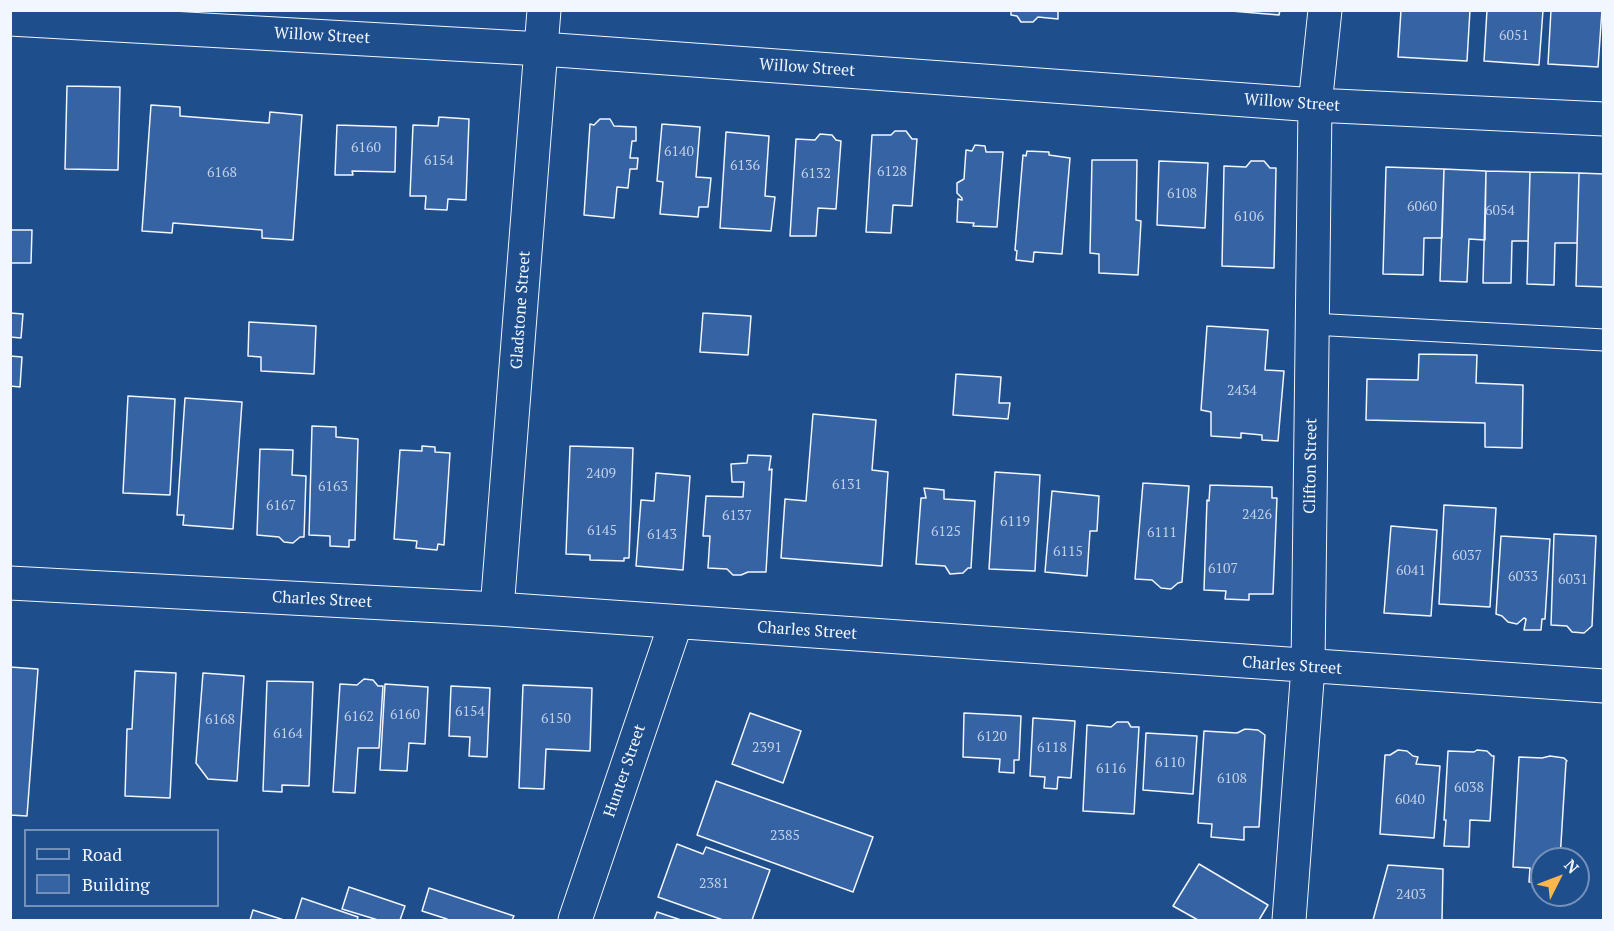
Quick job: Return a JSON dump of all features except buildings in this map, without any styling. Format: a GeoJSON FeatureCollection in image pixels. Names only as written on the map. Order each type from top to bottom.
{"type":"FeatureCollection","features":[{"type":"Feature","properties":{"kind":"street","name":"Gladstone Street"},"geometry":{"type":"LineString","coordinates":[[497,609],[544,10]]}},
{"type":"Feature","properties":{"kind":"street","name":"Clifton Street"},"geometry":{"type":"LineString","coordinates":[[1289,921],[1308,667],[1315,105],[1324,10]]}},
{"type":"Feature","properties":{"kind":"street","name":"Willow Street"},"geometry":{"type":"LineString","coordinates":[[10,19],[542,49],[1315,105],[1604,119]]}},
{"type":"Feature","properties":{"kind":"street","name":"Charles Street"},"geometry":{"type":"LineString","coordinates":[[10,584],[497,609],[1604,686]]}},
{"type":"Feature","properties":{"kind":"street","name":"Hunter Street"},"geometry":{"type":"LineString","coordinates":[[575,921],[676,622]]}},
{"type":"Feature","properties":{"kind":"lane"},"geometry":{"type":"LineString","coordinates":[[1312,324],[1604,340]]}}]}
